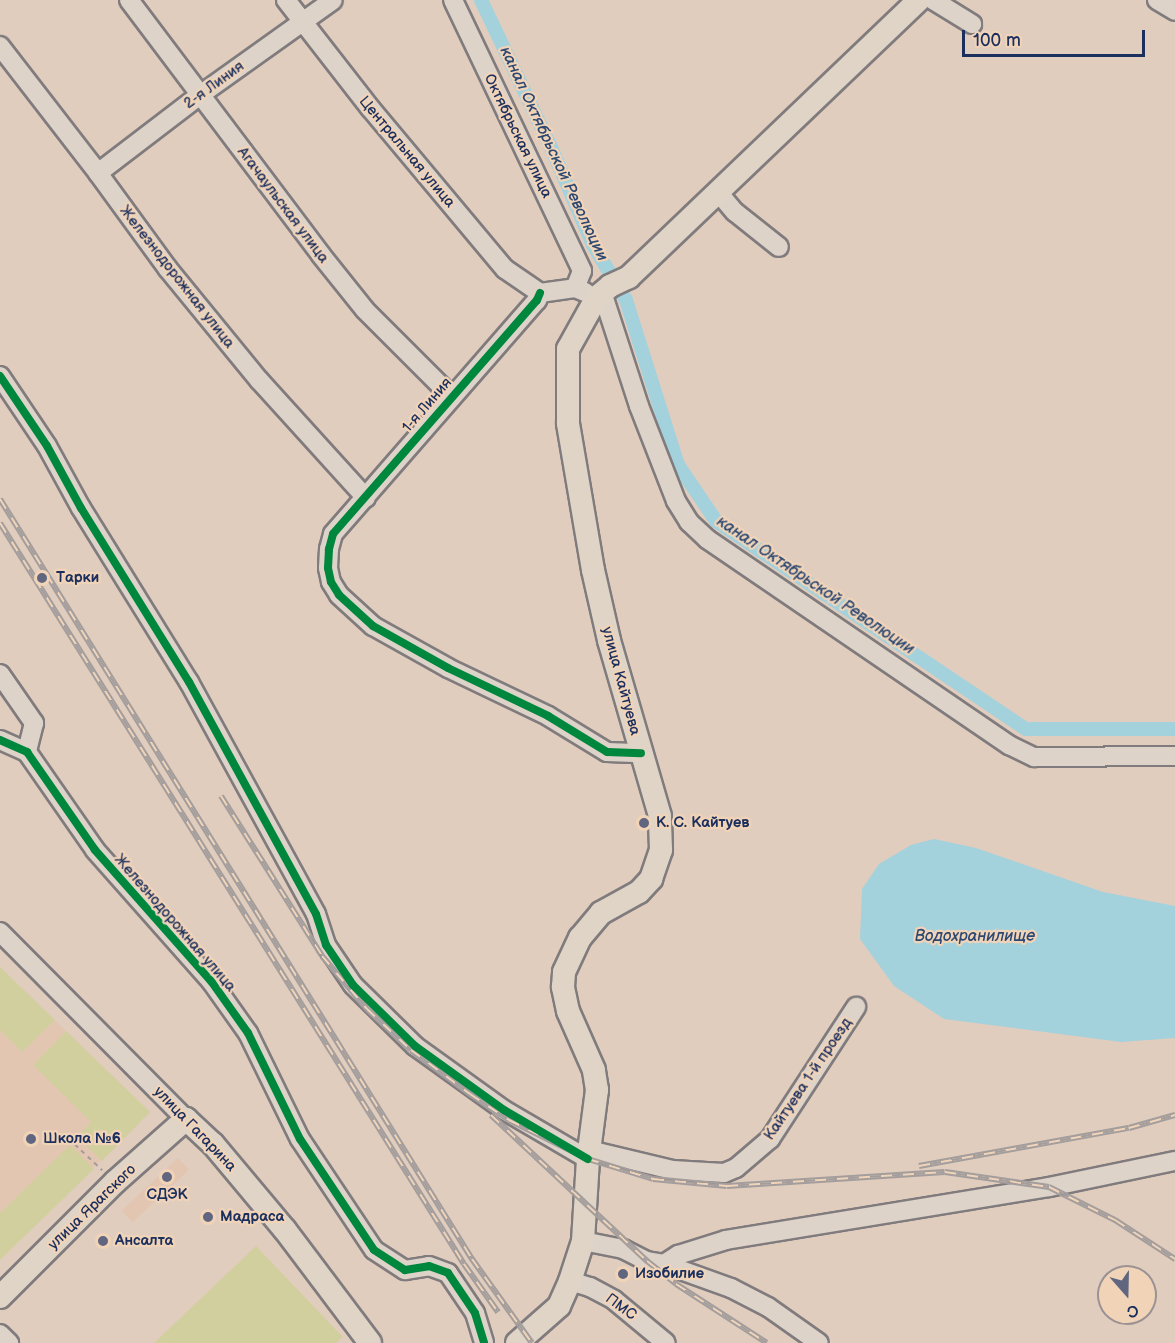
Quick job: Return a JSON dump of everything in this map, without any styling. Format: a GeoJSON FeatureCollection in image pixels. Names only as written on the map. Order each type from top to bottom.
{"type":"FeatureCollection","features":[{"type":"Feature","properties":{"kind":"main road","name":"улица Кайтуева"},"geometry":{"type":"LineString","coordinates":[[517,1343],[559,1306],[583,1241],[589,1154],[597,1090],[588,1054],[568,1011],[563,987],[564,972],[580,938],[601,913],[627,900],[651,879],[661,850],[660,816],[609,640],[593,570],[568,423],[568,349],[609,288],[718,192],[919,0]]}},
{"type":"Feature","properties":{"kind":"main road","name":"улица Ярагского"},"geometry":{"type":"LineString","coordinates":[[0,1297],[115,1182],[186,1119]]}},
{"type":"Feature","properties":{"kind":"main road","name":"улица Гагарина"},"geometry":{"type":"LineString","coordinates":[[186,1119],[213,1144],[285,1230],[361,1340]]}},
{"type":"Feature","properties":{"kind":"street","name":"Агачаульская улица"},"geometry":{"type":"LineString","coordinates":[[129,0],[321,255],[366,310],[452,397]]}},
{"type":"Feature","properties":{"kind":"street","name":"Центральная улица"},"geometry":{"type":"LineString","coordinates":[[286,0],[384,125],[505,269],[540,293]]}},
{"type":"Feature","properties":{"kind":"street","name":"2-я Линия"},"geometry":{"type":"LineString","coordinates":[[98,173],[200,95],[333,0]]}},
{"type":"Feature","properties":{"kind":"street","name":"Октябрьская улица"},"geometry":{"type":"LineString","coordinates":[[453,0],[579,279]]}},
{"type":"Feature","properties":{"kind":"street"},"geometry":{"type":"LineString","coordinates":[[933,0],[972,24]]}},
{"type":"Feature","properties":{"kind":"street"},"geometry":{"type":"LineString","coordinates":[[1157,0],[1175,11]]}},
{"type":"Feature","properties":{"kind":"street","name":"Железнодорожная улица"},"geometry":{"type":"LineString","coordinates":[[0,46],[190,297],[259,380],[366,498]]}},
{"type":"Feature","properties":{"kind":"street"},"geometry":{"type":"LineString","coordinates":[[718,192],[735,212],[779,247]]}},
{"type":"Feature","properties":{"kind":"street"},"geometry":{"type":"LineString","coordinates":[[540,293],[579,279],[609,288],[639,406],[676,501],[689,522],[707,539],[1009,746],[1034,757],[1175,756]]}},
{"type":"Feature","properties":{"kind":"street","name":"1-я Линия"},"geometry":{"type":"LineString","coordinates":[[540,293],[537,300],[333,534],[328,568],[331,582],[339,595],[373,626],[448,668],[548,716],[607,752],[641,753]]}},
{"type":"Feature","properties":{"kind":"street","name":"Кайтуева 1-й проезд"},"geometry":{"type":"LineString","coordinates":[[0,376],[47,446],[81,508],[189,682],[316,914],[326,945],[352,985],[415,1046],[504,1110],[589,1154],[673,1170],[724,1173],[736,1168],[770,1139],[856,1007]]}},
{"type":"Feature","properties":{"kind":"street"},"geometry":{"type":"LineString","coordinates":[[0,674],[34,723],[27,752],[0,740]]}},
{"type":"Feature","properties":{"kind":"street","name":"Железнодорожная улица"},"geometry":{"type":"LineString","coordinates":[[27,752],[95,850],[211,981],[237,1016],[248,1033],[300,1138],[374,1250],[405,1270],[429,1266],[448,1273],[475,1313],[484,1343]]}},
{"type":"Feature","properties":{"kind":"street","name":"улица Гагарина"},"geometry":{"type":"LineString","coordinates":[[0,932],[186,1119]]}},
{"type":"Feature","properties":{"kind":"street"},"geometry":{"type":"LineString","coordinates":[[664,1264],[678,1254],[726,1240],[1049,1187],[1175,1161]]}},
{"type":"Feature","properties":{"kind":"street"},"geometry":{"type":"LineString","coordinates":[[583,1241],[623,1248],[646,1262],[664,1264],[731,1287],[768,1308],[819,1343]]}},
{"type":"Feature","properties":{"kind":"street","name":"ПМС"},"geometry":{"type":"LineString","coordinates":[[570,1281],[590,1287],[614,1300],[666,1343]]}},
{"type":"Feature","properties":{"kind":"street"},"geometry":{"type":"LineString","coordinates":[[0,1334],[9,1343]]}},
{"type":"Feature","properties":{"kind":"path"},"geometry":{"type":"LineString","coordinates":[[68,1138],[115,1182]]}},
{"type":"Feature","properties":{"kind":"shaded area"},"geometry":{"type":"Polygon","coordinates":[[[0,967],[150,1112],[0,1260],[0,967]]]}},
{"type":"Feature","properties":{"kind":"shaded area"},"geometry":{"type":"Polygon","coordinates":[[[0,967],[55,1020],[22,1052],[0,1030],[0,967]]]}},
{"type":"Feature","properties":{"kind":"shaded area"},"geometry":{"type":"Polygon","coordinates":[[[66,1031],[150,1112],[102,1161],[77,1137],[91,1122],[33,1065],[66,1031]]]}},
{"type":"Feature","properties":{"kind":"shaded area"},"geometry":{"type":"Polygon","coordinates":[[[70,1145],[94,1169],[0,1260],[0,1213],[70,1145]]]}},
{"type":"Feature","properties":{"kind":"shaded area"},"geometry":{"type":"Polygon","coordinates":[[[178,1158],[189,1170],[133,1222],[122,1211],[178,1158]]]}},
{"type":"Feature","properties":{"kind":"shaded area"},"geometry":{"type":"Polygon","coordinates":[[[256,1246],[343,1337],[336,1343],[154,1343],[256,1246]]]}},
{"type":"Feature","properties":{"kind":"water","name":"Водохранилище"},"geometry":{"type":"Polygon","coordinates":[[[934,839],[976,848],[1103,892],[1175,906],[1175,1038],[1121,1042],[944,1019],[894,986],[860,939],[862,889],[879,864],[911,845],[934,839]]]}},
{"type":"Feature","properties":{"kind":"waterway","name":"канал Октябрьской Революции"},"geometry":{"type":"LineString","coordinates":[[481,0],[550,145],[593,245],[626,300],[678,465],[716,521],[1026,729],[1175,729]]}},
{"type":"Feature","properties":{"kind":"railway"},"geometry":{"type":"LineString","coordinates":[[0,499],[472,1259],[532,1343]]}},
{"type":"Feature","properties":{"kind":"railway"},"geometry":{"type":"LineString","coordinates":[[0,523],[464,1264],[498,1312]]}},
{"type":"Feature","properties":{"kind":"railway"},"geometry":{"type":"LineString","coordinates":[[221,796],[322,956],[367,1009],[411,1050],[470,1094],[509,1120],[588,1159],[653,1179],[727,1186],[945,1172],[1049,1187],[1115,1220],[1175,1259]]}},
{"type":"Feature","properties":{"kind":"railway"},"geometry":{"type":"LineString","coordinates":[[491,1115],[647,1261],[676,1284],[767,1343]]}},
{"type":"Feature","properties":{"kind":"railway"},"geometry":{"type":"LineString","coordinates":[[919,1166],[1129,1128],[1175,1115]]}},
{"type":"Feature","properties":{"kind":"cycle path"},"geometry":{"type":"LineString","coordinates":[[540,293],[537,300],[333,534],[328,568],[331,582],[339,595],[373,626],[448,668],[548,716],[607,752],[641,753]]}},
{"type":"Feature","properties":{"kind":"cycle path"},"geometry":{"type":"LineString","coordinates":[[0,376],[47,446],[81,508],[189,682],[316,914],[326,945],[353,985],[415,1046],[504,1110],[588,1159]]}},
{"type":"Feature","properties":{"kind":"cycle path"},"geometry":{"type":"LineString","coordinates":[[0,740],[27,752],[95,850],[211,981],[248,1033],[300,1139],[374,1250],[405,1270],[429,1266],[448,1273],[475,1313],[484,1343]]}},
{"type":"Feature","properties":{"kind":"place","name":"Тарки"},"geometry":{"type":"Point","coordinates":[42,578]}},
{"type":"Feature","properties":{"kind":"place","name":"К. С. Кайтуев"},"geometry":{"type":"Point","coordinates":[644,823]}},
{"type":"Feature","properties":{"kind":"place","name":"Школа №6"},"geometry":{"type":"Point","coordinates":[31,1139]}},
{"type":"Feature","properties":{"kind":"place","name":"СДЭК"},"geometry":{"type":"Point","coordinates":[167,1177]}},
{"type":"Feature","properties":{"kind":"place","name":"Мадраса"},"geometry":{"type":"Point","coordinates":[208,1217]}},
{"type":"Feature","properties":{"kind":"place","name":"Ансалта"},"geometry":{"type":"Point","coordinates":[103,1241]}},
{"type":"Feature","properties":{"kind":"place","name":"Изобилие"},"geometry":{"type":"Point","coordinates":[623,1274]}}]}
